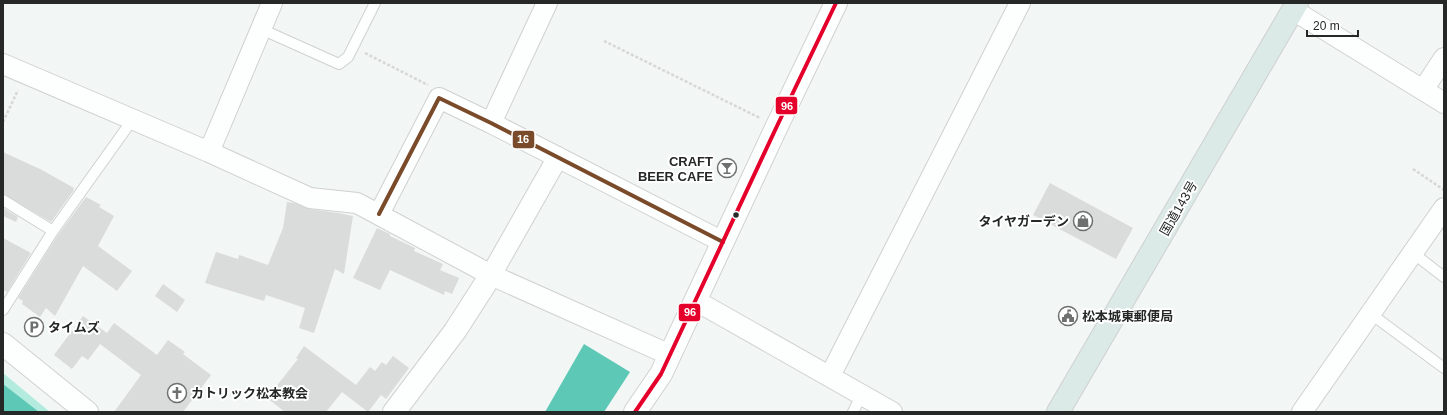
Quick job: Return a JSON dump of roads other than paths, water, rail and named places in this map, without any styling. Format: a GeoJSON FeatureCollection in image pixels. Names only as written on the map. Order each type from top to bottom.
{"type":"FeatureCollection","features":[{"type":"Feature","properties":{"kind":"highway","name":"国道143号"},"geometry":{"type":"LineString","coordinates":[[1058,412],[1295,7]]}},
{"type":"Feature","properties":{"kind":"street"},"geometry":{"type":"LineString","coordinates":[[209,152],[272,3]]}},
{"type":"Feature","properties":{"kind":"street"},"geometry":{"type":"LineString","coordinates":[[491,123],[547,3]]}},
{"type":"Feature","properties":{"kind":"street"},"geometry":{"type":"LineString","coordinates":[[635,412],[661,374],[776,126],[836,3]]}},
{"type":"Feature","properties":{"kind":"street"},"geometry":{"type":"LineString","coordinates":[[830,376],[1020,3]]}},
{"type":"Feature","properties":{"kind":"street"},"geometry":{"type":"LineString","coordinates":[[1295,7],[1444,103]]}},
{"type":"Feature","properties":{"kind":"street"},"geometry":{"type":"LineString","coordinates":[[1423,90],[1444,58]]}},
{"type":"Feature","properties":{"kind":"street"},"geometry":{"type":"LineString","coordinates":[[3,64],[209,152],[310,198],[358,203],[491,275],[670,355]]}},
{"type":"Feature","properties":{"kind":"street"},"geometry":{"type":"LineString","coordinates":[[379,214],[439,98],[491,123],[723,242]]}},
{"type":"Feature","properties":{"kind":"street"},"geometry":{"type":"LineString","coordinates":[[394,412],[455,331],[491,275],[558,157]]}},
{"type":"Feature","properties":{"kind":"street"},"geometry":{"type":"LineString","coordinates":[[1302,412],[1444,208]]}},
{"type":"Feature","properties":{"kind":"street"},"geometry":{"type":"LineString","coordinates":[[695,301],[892,412]]}},
{"type":"Feature","properties":{"kind":"street"},"geometry":{"type":"LineString","coordinates":[[3,344],[87,412]]}},
{"type":"Feature","properties":{"kind":"lane"},"geometry":{"type":"LineString","coordinates":[[261,29],[339,64],[348,57],[354,47],[375,3]]}},
{"type":"Feature","properties":{"kind":"lane"},"geometry":{"type":"LineString","coordinates":[[3,310],[52,231],[133,120]]}},
{"type":"Feature","properties":{"kind":"lane"},"geometry":{"type":"LineString","coordinates":[[3,200],[52,231]]}},
{"type":"Feature","properties":{"kind":"lane"},"geometry":{"type":"LineString","coordinates":[[1413,253],[1444,277]]}},
{"type":"Feature","properties":{"kind":"lane"},"geometry":{"type":"LineString","coordinates":[[1371,314],[1444,368]]}},
{"type":"Feature","properties":{"kind":"lane"},"geometry":{"type":"LineString","coordinates":[[853,412],[862,394]]}},
{"type":"Feature","properties":{"kind":"place","name":"CRAFT BEER CAFE"},"geometry":{"type":"Point","coordinates":[727,168]}},
{"type":"Feature","properties":{"kind":"place","name":"タイヤガーデン"},"geometry":{"type":"Point","coordinates":[1083,221]}},
{"type":"Feature","properties":{"kind":"place","name":"松本城東郵便局"},"geometry":{"type":"Point","coordinates":[1068,316]}},
{"type":"Feature","properties":{"kind":"place","name":"タイムズ"},"geometry":{"type":"Point","coordinates":[34,327]}},
{"type":"Feature","properties":{"kind":"place","name":"カトリック松本教会"},"geometry":{"type":"Point","coordinates":[177,393]}}]}
